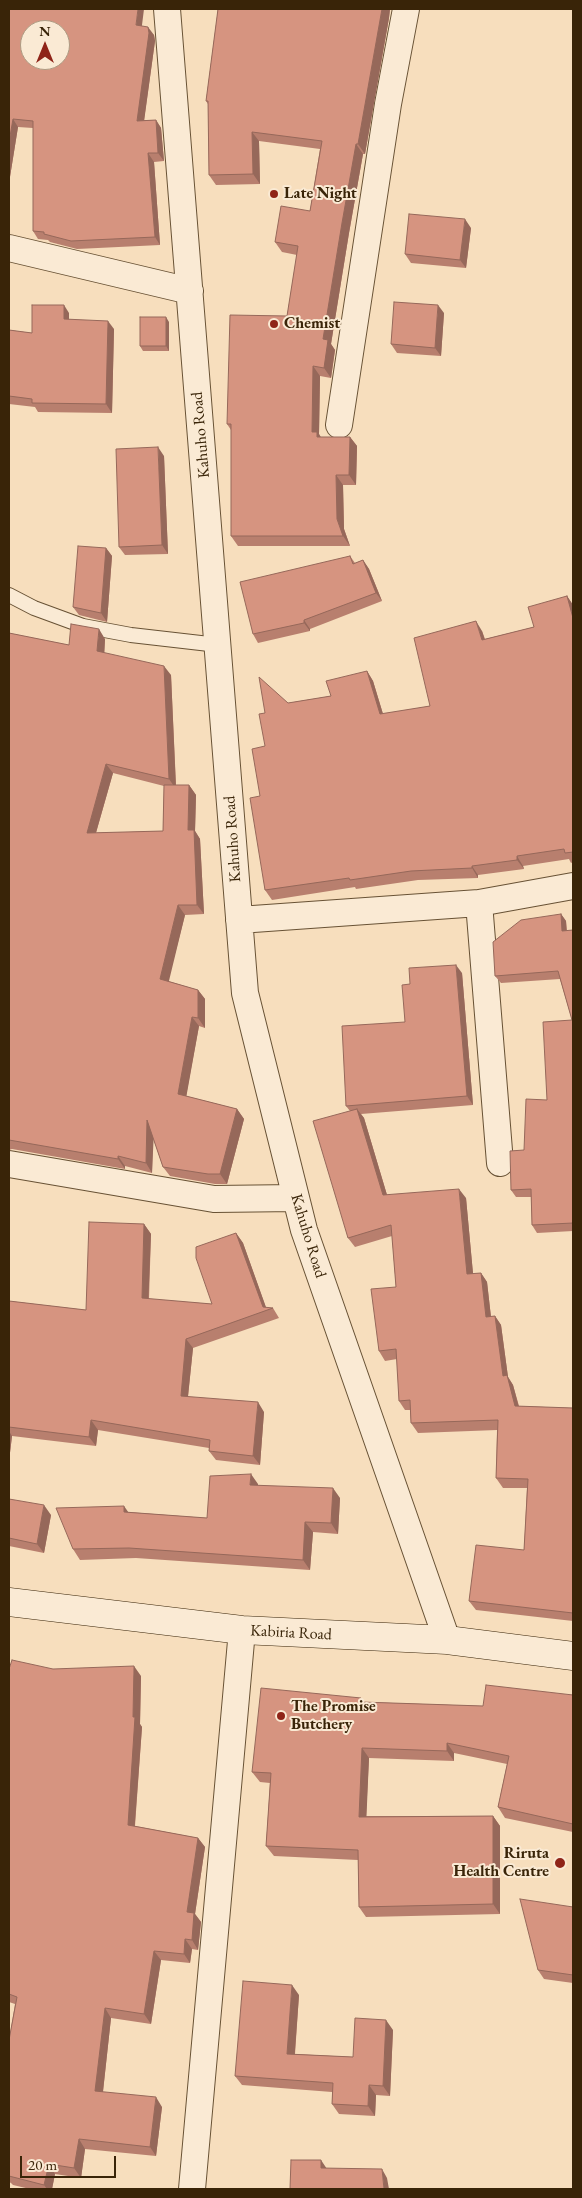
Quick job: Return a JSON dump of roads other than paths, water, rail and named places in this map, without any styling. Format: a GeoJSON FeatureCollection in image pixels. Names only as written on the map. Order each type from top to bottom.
{"type":"FeatureCollection","features":[{"type":"Feature","properties":{"kind":"main road","name":"Kabiria Road"},"geometry":{"type":"LineString","coordinates":[[9,1602],[242,1630],[446,1640],[573,1656]]}},
{"type":"Feature","properties":{"kind":"street","name":"Kahuho Road"},"geometry":{"type":"LineString","coordinates":[[167,9],[245,994],[304,1230],[446,1640]]}},
{"type":"Feature","properties":{"kind":"street"},"geometry":{"type":"LineString","coordinates":[[338,424],[388,104],[406,9]]}},
{"type":"Feature","properties":{"kind":"street"},"geometry":{"type":"LineString","coordinates":[[9,248],[190,291]]}},
{"type":"Feature","properties":{"kind":"street"},"geometry":{"type":"LineString","coordinates":[[239,920],[479,903],[573,886]]}},
{"type":"Feature","properties":{"kind":"street"},"geometry":{"type":"LineString","coordinates":[[479,903],[500,1163]]}},
{"type":"Feature","properties":{"kind":"street"},"geometry":{"type":"LineString","coordinates":[[9,1164],[214,1199],[296,1198]]}},
{"type":"Feature","properties":{"kind":"street"},"geometry":{"type":"LineString","coordinates":[[192,2189],[242,1630]]}},
{"type":"Feature","properties":{"kind":"lane"},"geometry":{"type":"LineString","coordinates":[[9,595],[34,608],[83,626],[131,635],[218,645]]}},
{"type":"Feature","properties":{"kind":"place","name":"Late Night"},"geometry":{"type":"Point","coordinates":[274,194]}},
{"type":"Feature","properties":{"kind":"place","name":"Chemist"},"geometry":{"type":"Point","coordinates":[274,324]}},
{"type":"Feature","properties":{"kind":"place","name":"The Promise Butchery"},"geometry":{"type":"Point","coordinates":[281,1716]}},
{"type":"Feature","properties":{"kind":"place","name":"Riruta Health Centre"},"geometry":{"type":"Point","coordinates":[560,1863]}}]}
